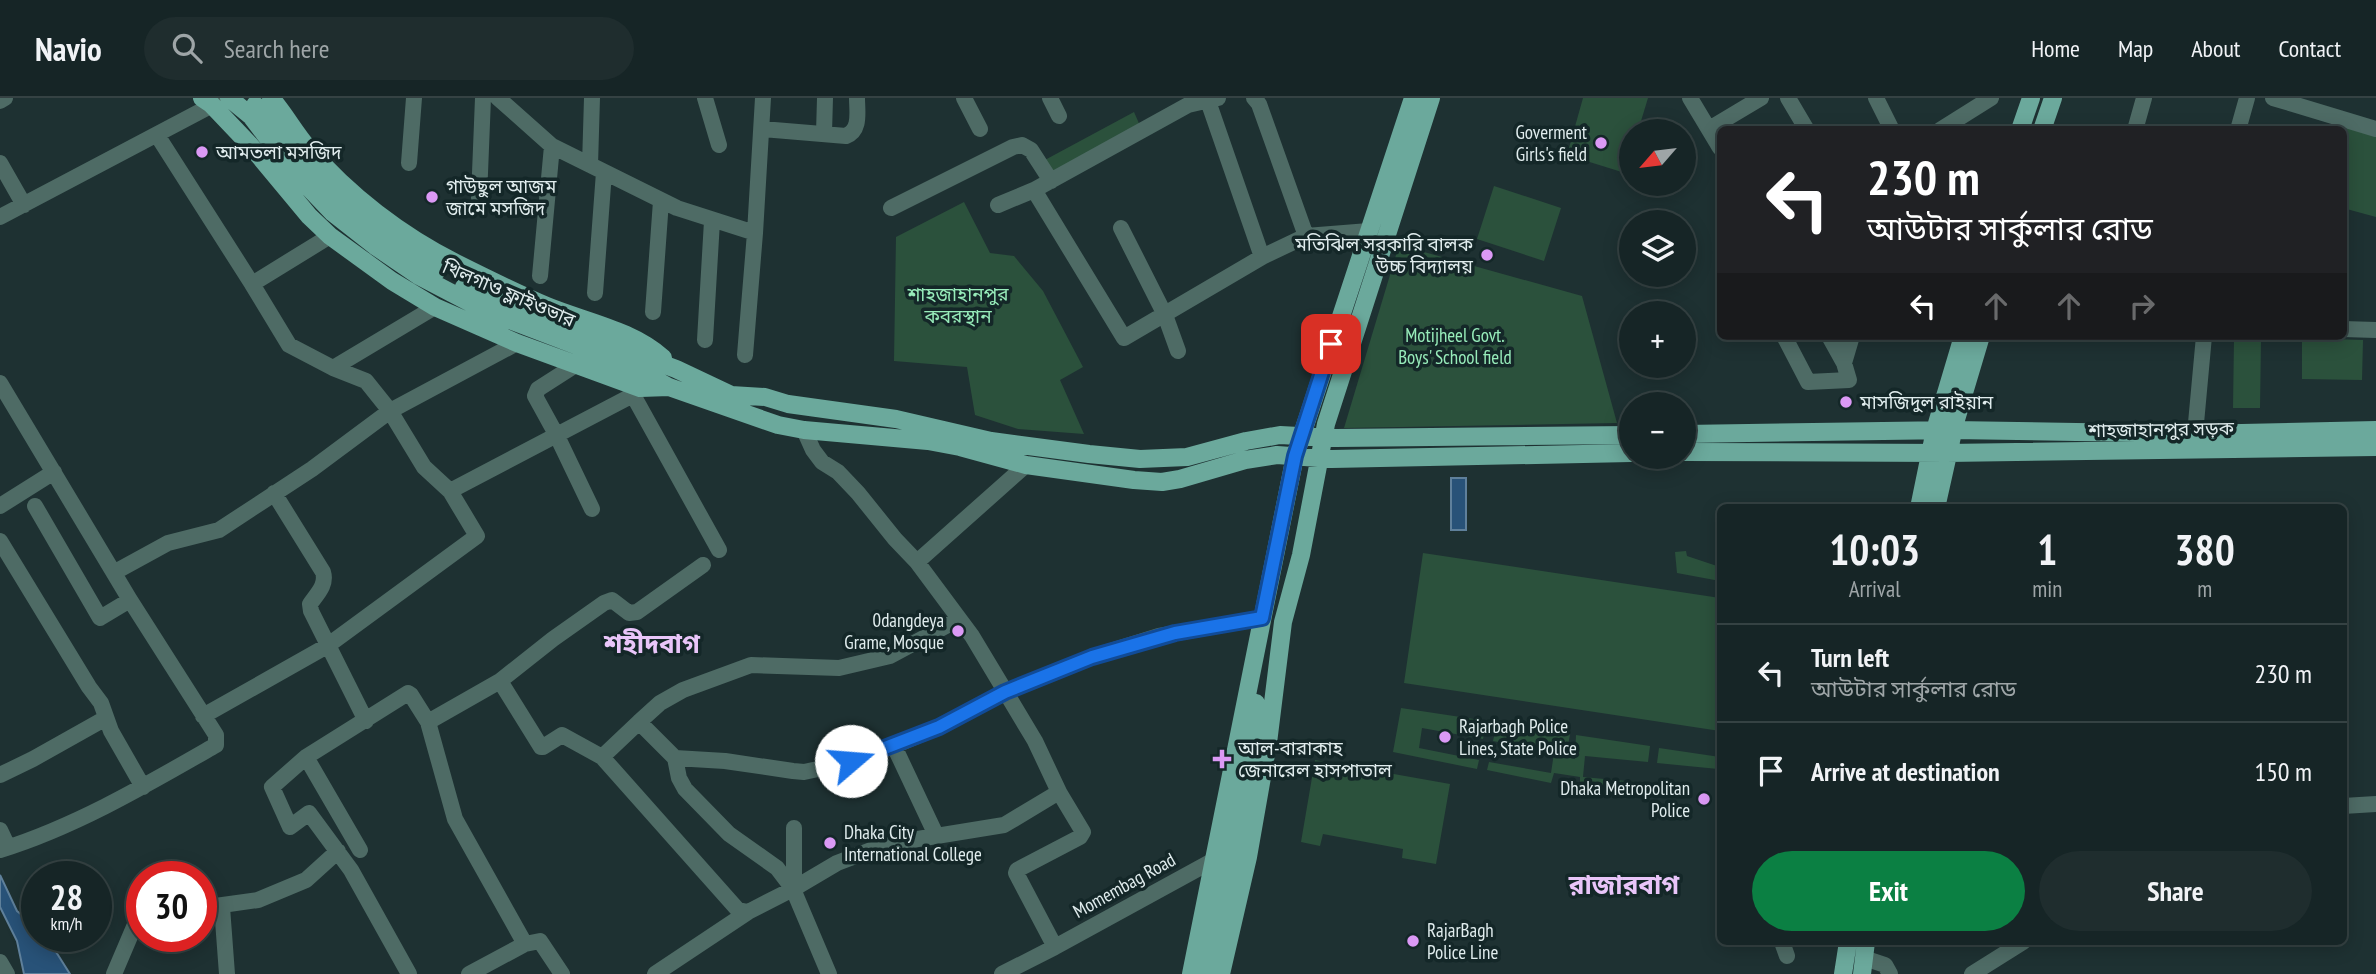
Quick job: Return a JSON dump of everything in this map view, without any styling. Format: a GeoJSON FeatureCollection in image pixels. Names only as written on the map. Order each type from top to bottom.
{"type":"FeatureCollection","features":[{"type":"Feature","properties":{"kind":"main road","name":"খিলগাও ফ্লাইওভার"},"geometry":{"type":"LineString","coordinates":[[247,98],[266,115],[301,162],[376,233],[473,292],[636,361]]}},
{"type":"Feature","properties":{"kind":"main road"},"geometry":{"type":"LineString","coordinates":[[271,98],[308,148],[333,174],[412,237],[453,262],[495,282],[650,346],[676,369]]}},
{"type":"Feature","properties":{"kind":"main road"},"geometry":{"type":"LineString","coordinates":[[1191,974],[1300,435],[1413,98]]}},
{"type":"Feature","properties":{"kind":"main road"},"geometry":{"type":"LineString","coordinates":[[1221,974],[1248,857],[1268,743],[1283,622],[1301,555],[1324,437],[1431,98]]}},
{"type":"Feature","properties":{"kind":"main road"},"geometry":{"type":"LineString","coordinates":[[2021,126],[2031,98]]}},
{"type":"Feature","properties":{"kind":"main road"},"geometry":{"type":"LineString","coordinates":[[2043,126],[2053,98]]}},
{"type":"Feature","properties":{"kind":"main road","name":"খিলগাও ফ্লাইওভার"},"geometry":{"type":"LineString","coordinates":[[217,100],[251,116],[292,170],[352,228],[441,289],[486,311],[636,361]]}},
{"type":"Feature","properties":{"kind":"main road"},"geometry":{"type":"LineString","coordinates":[[217,100],[283,188],[330,236],[392,281],[435,307],[637,391],[669,387]]}},
{"type":"Feature","properties":{"kind":"main road"},"geometry":{"type":"LineString","coordinates":[[1936,504],[1938,453],[1935,430],[1962,340]]}},
{"type":"Feature","properties":{"kind":"main road"},"geometry":{"type":"LineString","coordinates":[[1920,504],[1938,453],[1953,430],[1980,340]]}},
{"type":"Feature","properties":{"kind":"main road"},"geometry":{"type":"LineString","coordinates":[[636,361],[676,369],[731,395],[765,397],[788,404],[896,419],[991,441],[1089,454],[1164,460],[1262,438],[1300,435],[1619,435]]}},
{"type":"Feature","properties":{"kind":"main road"},"geometry":{"type":"LineString","coordinates":[[636,361],[669,387],[778,425],[804,430],[928,441],[1026,465],[1134,480],[1162,482],[1180,479],[1262,456],[1320,458],[1619,453]]}},
{"type":"Feature","properties":{"kind":"main road","name":"শাহজাহানপুর সড়ক"},"geometry":{"type":"LineString","coordinates":[[1696,434],[1953,430],[2195,434],[2376,430]]}},
{"type":"Feature","properties":{"kind":"main road","name":"শাহজাহানপুর সড়ক"},"geometry":{"type":"LineString","coordinates":[[1696,452],[1938,453],[2376,447]]}},
{"type":"Feature","properties":{"kind":"main road"},"geometry":{"type":"LineString","coordinates":[[1207,974],[1237,834],[1252,743],[1256,690],[1252,679]]}},
{"type":"Feature","properties":{"kind":"main road"},"geometry":{"type":"LineString","coordinates":[[1843,974],[1848,945]]}},
{"type":"Feature","properties":{"kind":"street"},"geometry":{"type":"LineString","coordinates":[[0,101],[5,98]]}},
{"type":"Feature","properties":{"kind":"street"},"geometry":{"type":"LineString","coordinates":[[410,163],[414,98]]}},
{"type":"Feature","properties":{"kind":"street"},"geometry":{"type":"LineString","coordinates":[[479,198],[483,98]]}},
{"type":"Feature","properties":{"kind":"street"},"geometry":{"type":"LineString","coordinates":[[498,98],[552,145],[661,201],[755,233]]}},
{"type":"Feature","properties":{"kind":"street"},"geometry":{"type":"LineString","coordinates":[[516,115],[517,98]]}},
{"type":"Feature","properties":{"kind":"street"},"geometry":{"type":"LineString","coordinates":[[592,98],[597,168],[594,293]]}},
{"type":"Feature","properties":{"kind":"street"},"geometry":{"type":"LineString","coordinates":[[705,98],[719,145]]}},
{"type":"Feature","properties":{"kind":"street"},"geometry":{"type":"LineString","coordinates":[[746,355],[763,98]]}},
{"type":"Feature","properties":{"kind":"street"},"geometry":{"type":"LineString","coordinates":[[824,133],[825,98]]}},
{"type":"Feature","properties":{"kind":"street"},"geometry":{"type":"LineString","coordinates":[[762,129],[846,136],[852,134],[857,127],[857,98]]}},
{"type":"Feature","properties":{"kind":"street"},"geometry":{"type":"LineString","coordinates":[[964,98],[980,129]]}},
{"type":"Feature","properties":{"kind":"street"},"geometry":{"type":"LineString","coordinates":[[1050,98],[1059,116]]}},
{"type":"Feature","properties":{"kind":"street"},"geometry":{"type":"LineString","coordinates":[[1254,98],[1259,104],[1306,236]]}},
{"type":"Feature","properties":{"kind":"street"},"geometry":{"type":"LineString","coordinates":[[1690,98],[1717,143]]}},
{"type":"Feature","properties":{"kind":"street"},"geometry":{"type":"LineString","coordinates":[[1709,129],[1761,98]]}},
{"type":"Feature","properties":{"kind":"street"},"geometry":{"type":"LineString","coordinates":[[1788,98],[1805,126]]}},
{"type":"Feature","properties":{"kind":"street"},"geometry":{"type":"LineString","coordinates":[[1876,98],[1890,126]]}},
{"type":"Feature","properties":{"kind":"street"},"geometry":{"type":"LineString","coordinates":[[1946,126],[1991,98]]}},
{"type":"Feature","properties":{"kind":"street"},"geometry":{"type":"LineString","coordinates":[[2137,126],[2144,98]]}},
{"type":"Feature","properties":{"kind":"street"},"geometry":{"type":"LineString","coordinates":[[2239,126],[2247,98]]}},
{"type":"Feature","properties":{"kind":"street"},"geometry":{"type":"LineString","coordinates":[[2273,98],[2376,129]]}},
{"type":"Feature","properties":{"kind":"street"},"geometry":{"type":"LineString","coordinates":[[998,205],[1034,190],[1188,105],[1213,99],[1262,257]]}},
{"type":"Feature","properties":{"kind":"street"},"geometry":{"type":"LineString","coordinates":[[1,215],[157,135],[217,100]]}},
{"type":"Feature","properties":{"kind":"street"},"geometry":{"type":"LineString","coordinates":[[157,135],[289,345],[333,368],[366,381],[390,411],[424,467],[450,491],[477,536],[327,646],[203,716]]}},
{"type":"Feature","properties":{"kind":"street"},"geometry":{"type":"LineString","coordinates":[[540,276],[552,145]]}},
{"type":"Feature","properties":{"kind":"street"},"geometry":{"type":"LineString","coordinates":[[891,208],[1013,146],[1022,145],[1031,150],[1051,181]]}},
{"type":"Feature","properties":{"kind":"street"},"geometry":{"type":"LineString","coordinates":[[0,163],[24,205]]}},
{"type":"Feature","properties":{"kind":"street"},"geometry":{"type":"LineString","coordinates":[[1034,190],[1124,338],[1262,257],[1306,236],[1369,231]]}},
{"type":"Feature","properties":{"kind":"street"},"geometry":{"type":"LineString","coordinates":[[653,312],[661,201]]}},
{"type":"Feature","properties":{"kind":"street"},"geometry":{"type":"LineString","coordinates":[[705,340],[712,220]]}},
{"type":"Feature","properties":{"kind":"street"},"geometry":{"type":"LineString","coordinates":[[1121,228],[1165,315],[1178,351]]}},
{"type":"Feature","properties":{"kind":"street"},"geometry":{"type":"LineString","coordinates":[[252,285],[330,236]]}},
{"type":"Feature","properties":{"kind":"street"},"geometry":{"type":"LineString","coordinates":[[333,368],[435,307]]}},
{"type":"Feature","properties":{"kind":"street"},"geometry":{"type":"LineString","coordinates":[[2347,329],[2376,330]]}},
{"type":"Feature","properties":{"kind":"street"},"geometry":{"type":"LineString","coordinates":[[1786,340],[1808,383],[1849,380],[1844,363],[1831,340]]}},
{"type":"Feature","properties":{"kind":"street"},"geometry":{"type":"LineString","coordinates":[[1844,363],[1851,340]]}},
{"type":"Feature","properties":{"kind":"street"},"geometry":{"type":"LineString","coordinates":[[2195,434],[2204,340]]}},
{"type":"Feature","properties":{"kind":"street"},"geometry":{"type":"LineString","coordinates":[[114,572],[168,543],[219,530],[390,411],[517,343]]}},
{"type":"Feature","properties":{"kind":"street"},"geometry":{"type":"LineString","coordinates":[[577,364],[535,392],[535,396],[592,509]]}},
{"type":"Feature","properties":{"kind":"street"},"geometry":{"type":"LineString","coordinates":[[0,383],[130,600],[216,735],[217,741],[216,745],[143,787],[66,823],[4,848],[0,830]]}},
{"type":"Feature","properties":{"kind":"street"},"geometry":{"type":"LineString","coordinates":[[450,491],[637,391],[719,550]]}},
{"type":"Feature","properties":{"kind":"street"},"geometry":{"type":"LineString","coordinates":[[804,430],[822,462],[848,482],[917,562],[972,636],[1035,741],[1059,792],[1083,832],[1080,837],[1017,870],[1016,873],[1055,947]]}},
{"type":"Feature","properties":{"kind":"street"},"geometry":{"type":"LineString","coordinates":[[917,562],[1026,465]]}},
{"type":"Feature","properties":{"kind":"street"},"geometry":{"type":"LineString","coordinates":[[0,506],[54,472]]}},
{"type":"Feature","properties":{"kind":"street"},"geometry":{"type":"LineString","coordinates":[[274,493],[323,572],[325,579],[310,604],[311,611],[366,721]]}},
{"type":"Feature","properties":{"kind":"street"},"geometry":{"type":"LineString","coordinates":[[35,506],[100,618],[130,600]]}},
{"type":"Feature","properties":{"kind":"street"},"geometry":{"type":"LineString","coordinates":[[0,541],[89,687],[101,702],[111,731],[143,787]]}},
{"type":"Feature","properties":{"kind":"street"},"geometry":{"type":"LineString","coordinates":[[428,722],[500,681],[604,603],[612,600],[629,613],[637,612],[703,565]]}},
{"type":"Feature","properties":{"kind":"street"},"geometry":{"type":"LineString","coordinates":[[675,758],[725,761],[804,772],[837,765],[939,727],[1005,692],[1092,657],[1159,636],[1262,618]]}},
{"type":"Feature","properties":{"kind":"street"},"geometry":{"type":"LineString","coordinates":[[603,757],[660,703],[683,690],[751,665],[839,668],[890,656],[959,620]]}},
{"type":"Feature","properties":{"kind":"street"},"geometry":{"type":"LineString","coordinates":[[500,681],[541,747],[562,735],[603,757],[738,910],[748,912]]}},
{"type":"Feature","properties":{"kind":"street"},"geometry":{"type":"LineString","coordinates":[[410,974],[338,851],[309,813],[290,827],[272,787],[306,757],[408,693],[428,722],[455,819],[524,944]]}},
{"type":"Feature","properties":{"kind":"street"},"geometry":{"type":"LineString","coordinates":[[0,775],[106,718]]}},
{"type":"Feature","properties":{"kind":"street"},"geometry":{"type":"LineString","coordinates":[[639,722],[675,758],[681,783],[690,795],[732,837],[768,860],[794,889],[830,974]]}},
{"type":"Feature","properties":{"kind":"street"},"geometry":{"type":"LineString","coordinates":[[894,746],[936,835]]}},
{"type":"Feature","properties":{"kind":"street"},"geometry":{"type":"LineString","coordinates":[[306,757],[360,850]]}},
{"type":"Feature","properties":{"kind":"street"},"geometry":{"type":"LineString","coordinates":[[656,974],[748,912],[838,863],[887,844],[1004,825],[1059,792]]}},
{"type":"Feature","properties":{"kind":"street"},"geometry":{"type":"LineString","coordinates":[[2347,806],[2376,804]]}},
{"type":"Feature","properties":{"kind":"street"},"geometry":{"type":"LineString","coordinates":[[794,828],[794,889]]}},
{"type":"Feature","properties":{"kind":"street"},"geometry":{"type":"LineString","coordinates":[[217,906],[258,900],[306,880],[338,851]]}},
{"type":"Feature","properties":{"kind":"street","name":"Momembag Road"},"geometry":{"type":"LineString","coordinates":[[1002,974],[1214,860]]}},
{"type":"Feature","properties":{"kind":"street"},"geometry":{"type":"LineString","coordinates":[[222,906],[228,974]]}},
{"type":"Feature","properties":{"kind":"street"},"geometry":{"type":"LineString","coordinates":[[470,974],[524,944],[540,941],[562,974]]}},
{"type":"Feature","properties":{"kind":"street"},"geometry":{"type":"LineString","coordinates":[[1972,974],[2018,945]]}},
{"type":"Feature","properties":{"kind":"street"},"geometry":{"type":"LineString","coordinates":[[114,974],[126,946]]}},
{"type":"Feature","properties":{"kind":"street"},"geometry":{"type":"LineString","coordinates":[[1864,958],[1885,965],[1890,974]]}},
{"type":"Feature","properties":{"kind":"street"},"geometry":{"type":"LineString","coordinates":[[0,962],[6,974]]}},
{"type":"Feature","properties":{"kind":"green space","name":"Goverment Girls's field"},"geometry":{"type":"Polygon","coordinates":[[[1583,98],[1648,98],[1642,119],[1619,119],[1619,171],[1567,155],[1583,98]]]}},
{"type":"Feature","properties":{"kind":"green space"},"geometry":{"type":"Polygon","coordinates":[[[1134,112],[1141,128],[1050,174],[1043,161],[1134,112]]]}},
{"type":"Feature","properties":{"kind":"green space"},"geometry":{"type":"Polygon","coordinates":[[[2347,128],[2376,136],[2376,217],[2347,209],[2347,128]]]}},
{"type":"Feature","properties":{"kind":"green space"},"geometry":{"type":"Polygon","coordinates":[[[1494,186],[1561,208],[1544,261],[1477,239],[1494,186]]]}},
{"type":"Feature","properties":{"kind":"green space","name":"শাহজাহানপুর কবরস্থান"},"geometry":{"type":"Polygon","coordinates":[[[964,202],[990,253],[1014,256],[1043,291],[1083,367],[1060,380],[1084,434],[1018,429],[975,415],[967,367],[894,361],[896,237],[964,202]]]}},
{"type":"Feature","properties":{"kind":"green space","name":"Motijheel Govt. Boys' School field"},"geometry":{"type":"Polygon","coordinates":[[[1399,245],[1582,296],[1617,423],[1344,428],[1399,245]]]}},
{"type":"Feature","properties":{"kind":"green space"},"geometry":{"type":"Polygon","coordinates":[[[2234,340],[2261,340],[2260,408],[2233,408],[2234,340]]]}},
{"type":"Feature","properties":{"kind":"green space"},"geometry":{"type":"Polygon","coordinates":[[[2302,340],[2363,340],[2362,380],[2302,379],[2302,340]]]}},
{"type":"Feature","properties":{"kind":"green space"},"geometry":{"type":"Polygon","coordinates":[[[1686,551],[1687,556],[1717,566],[1717,580],[1677,573],[1675,552],[1686,551]]]}},
{"type":"Feature","properties":{"kind":"green space"},"geometry":{"type":"Polygon","coordinates":[[[1423,553],[1717,598],[1717,731],[1404,683],[1423,553]]]}},
{"type":"Feature","properties":{"kind":"green space"},"geometry":{"type":"Polygon","coordinates":[[[1401,708],[1487,721],[1483,739],[1422,728],[1419,748],[1479,760],[1477,769],[1393,752],[1401,708]]]}},
{"type":"Feature","properties":{"kind":"green space"},"geometry":{"type":"Polygon","coordinates":[[[1497,723],[1570,734],[1568,746],[1564,745],[1562,756],[1575,759],[1576,735],[1650,746],[1648,762],[1585,756],[1583,777],[1647,783],[1646,791],[1580,787],[1580,777],[1554,773],[1551,783],[1487,770],[1489,762],[1551,773],[1554,753],[1493,741],[1497,723]]]}},
{"type":"Feature","properties":{"kind":"green space"},"geometry":{"type":"Polygon","coordinates":[[[1659,748],[1717,757],[1717,769],[1657,763],[1659,748]]]}},
{"type":"Feature","properties":{"kind":"green space"},"geometry":{"type":"Polygon","coordinates":[[[1315,760],[1450,784],[1436,864],[1402,858],[1403,849],[1323,834],[1320,846],[1301,842],[1315,760]]]}},
{"type":"Feature","properties":{"kind":"water"},"geometry":{"type":"Polygon","coordinates":[[[1451,478],[1466,478],[1466,530],[1451,530],[1451,478]]]}},
{"type":"Feature","properties":{"kind":"water"},"geometry":{"type":"Polygon","coordinates":[[[0,875],[21,914],[21,952],[56,952],[70,974],[24,974],[17,941],[0,907],[0,875]]]}},
{"type":"Feature","properties":{"kind":"place","name":"Goverment Girls's field"},"geometry":{"type":"Point","coordinates":[1601,143]}},
{"type":"Feature","properties":{"kind":"place","name":"আমতলা মসজিদ"},"geometry":{"type":"Point","coordinates":[202,152]}},
{"type":"Feature","properties":{"kind":"place","name":"গাউছুল আজম জামে মসজিদ"},"geometry":{"type":"Point","coordinates":[432,197]}},
{"type":"Feature","properties":{"kind":"place","name":"মতিঝিল সরকারি বালক উচ্চ বিদ্যালয়"},"geometry":{"type":"Point","coordinates":[1487,255]}},
{"type":"Feature","properties":{"kind":"place","name":"মাসজিদুল রাইয়ান"},"geometry":{"type":"Point","coordinates":[1846,402]}},
{"type":"Feature","properties":{"kind":"place","name":"0dangdeya Grame, Mosque"},"geometry":{"type":"Point","coordinates":[958,631]}},
{"type":"Feature","properties":{"kind":"place","name":"Rajarbagh Police Lines, State Police"},"geometry":{"type":"Point","coordinates":[1445,737]}},
{"type":"Feature","properties":{"kind":"place","name":"আল-বারাকাহ জেনারেল হাসপাতাল"},"geometry":{"type":"Point","coordinates":[1222,759]}},
{"type":"Feature","properties":{"kind":"place","name":"Dhaka Metropolitan Police"},"geometry":{"type":"Point","coordinates":[1704,799]}},
{"type":"Feature","properties":{"kind":"place","name":"Dhaka City International College"},"geometry":{"type":"Point","coordinates":[830,843]}},
{"type":"Feature","properties":{"kind":"place","name":"RajarBagh Police Line"},"geometry":{"type":"Point","coordinates":[1413,941]}},
{"type":"Feature","properties":{"kind":"district","name":"শহীদবাগ"},"geometry":{"type":"Point","coordinates":[652,643]}},
{"type":"Feature","properties":{"kind":"district","name":"রাজারবাগ"},"geometry":{"type":"Point","coordinates":[1624,884]}},
{"type":"Feature","properties":{"kind":"route"},"geometry":{"type":"LineString","coordinates":[[851,761],[939,727],[1005,692],[1092,657],[1159,636],[1262,618],[1300,435],[1331,344]]}}]}
